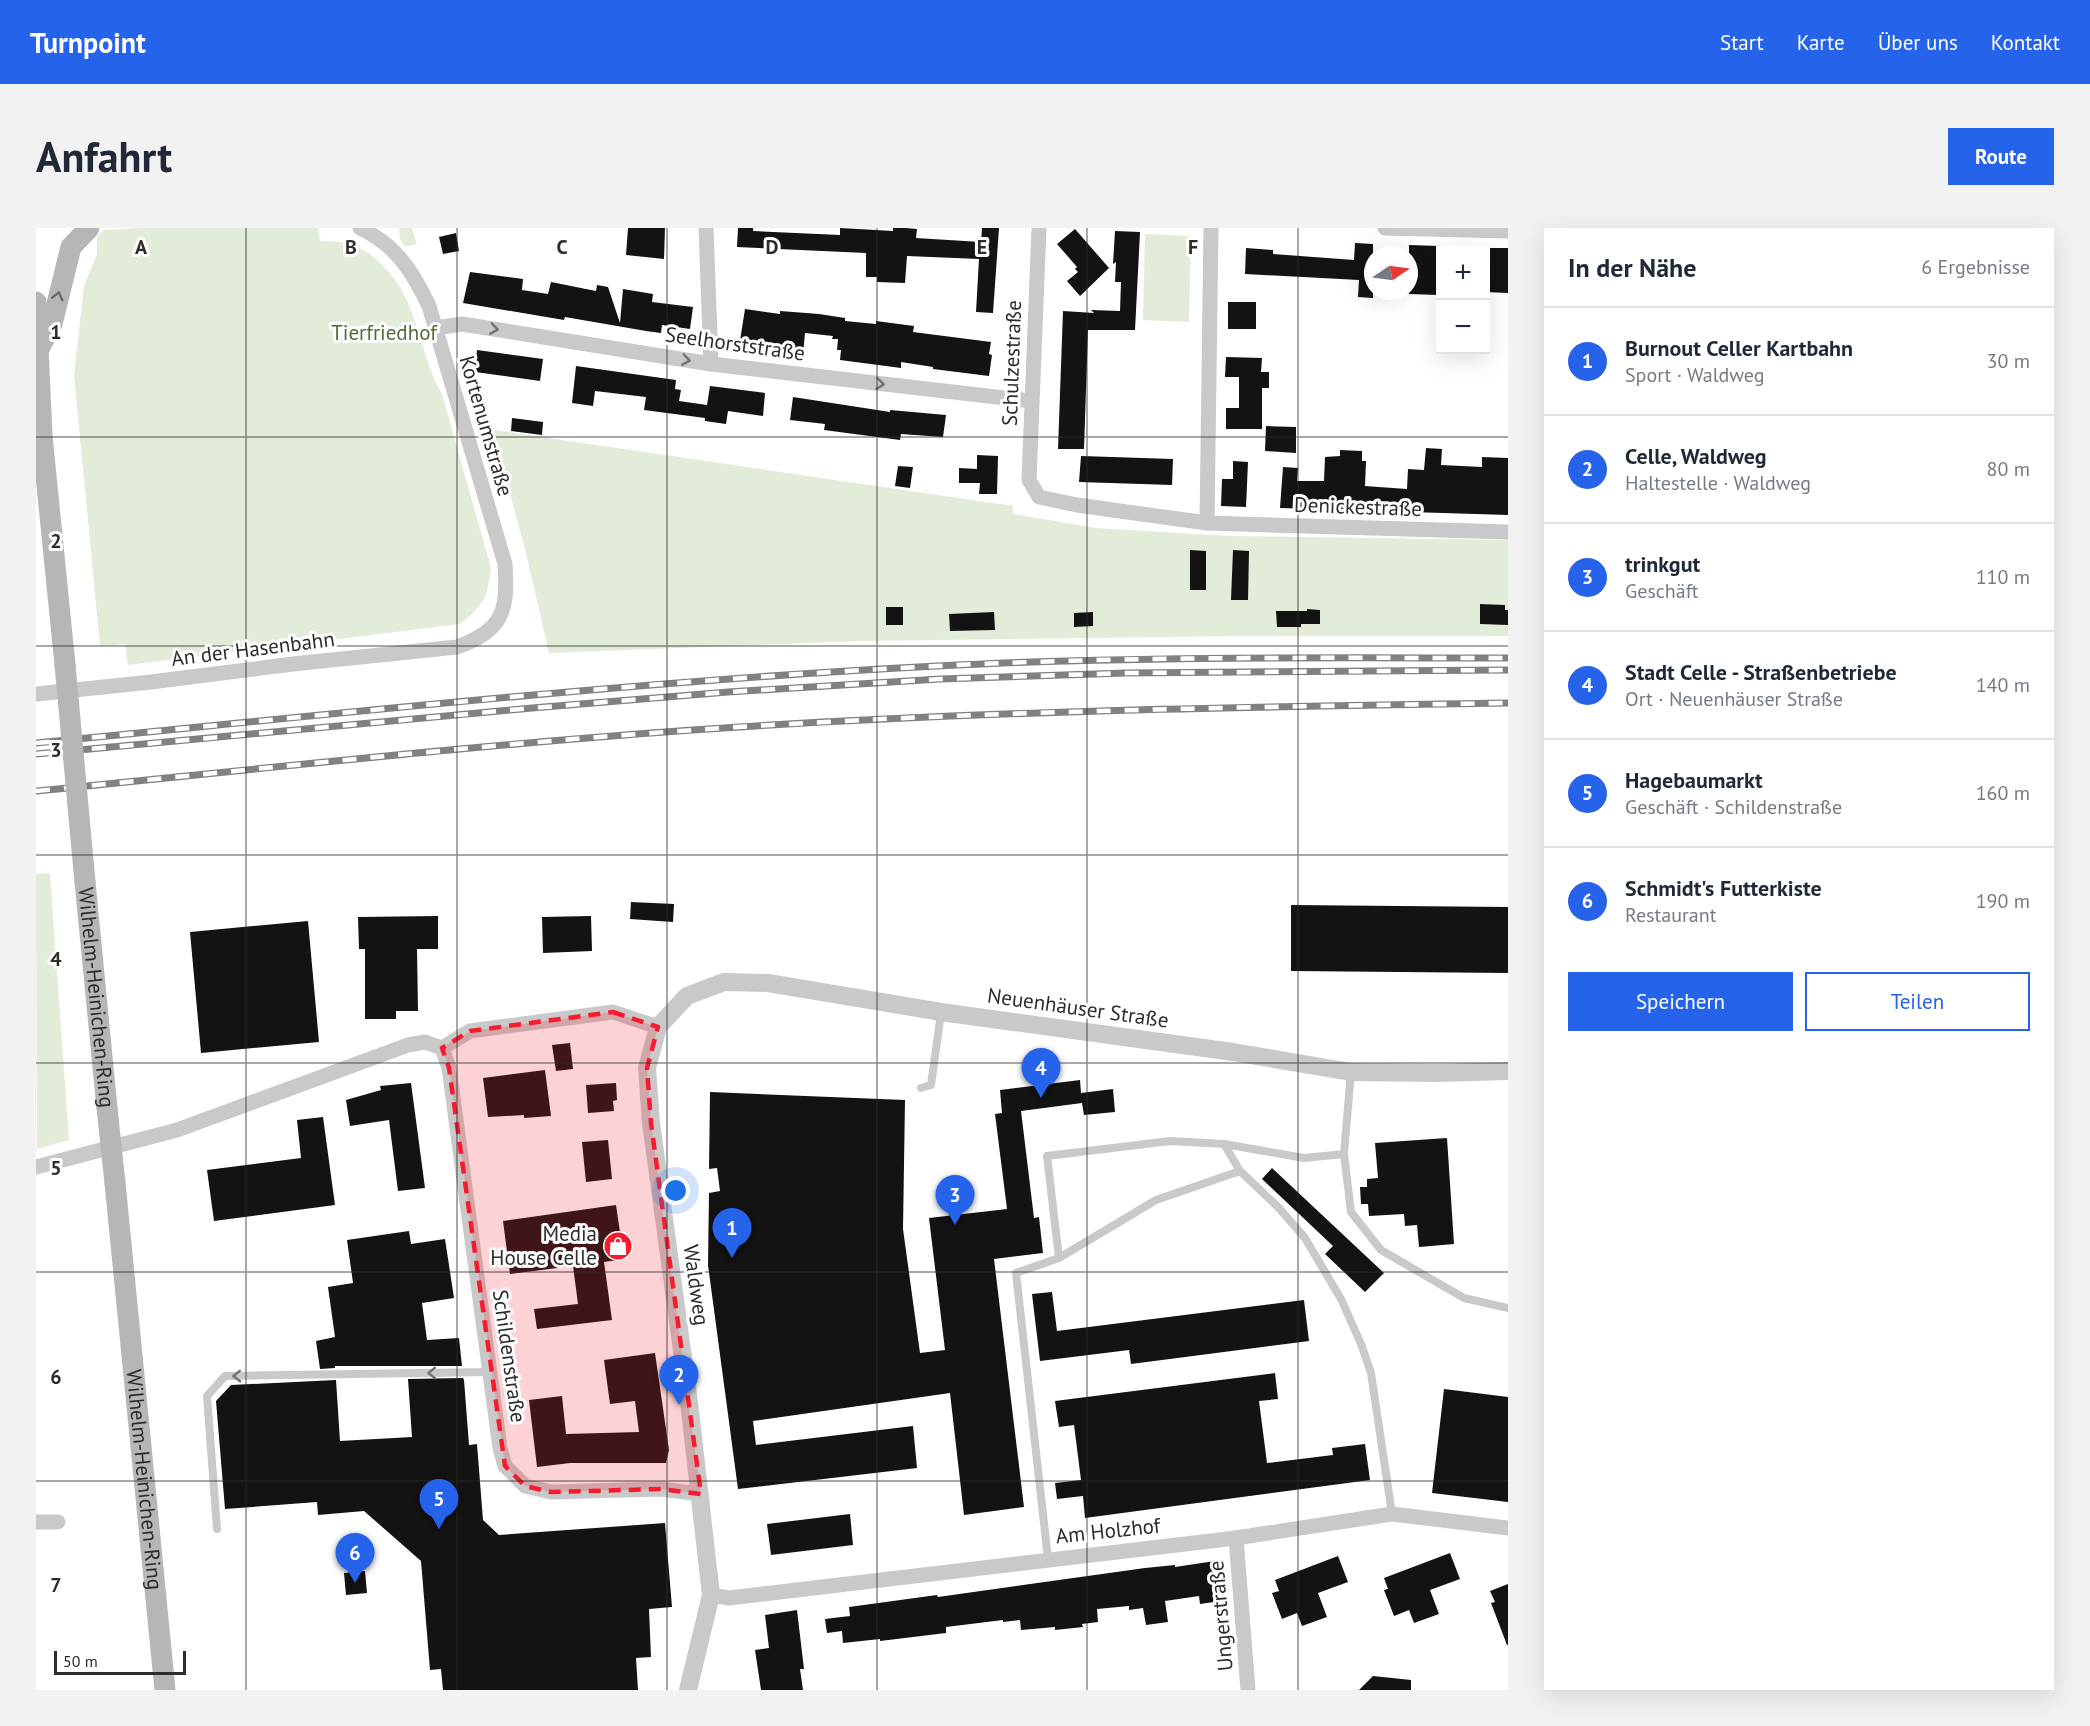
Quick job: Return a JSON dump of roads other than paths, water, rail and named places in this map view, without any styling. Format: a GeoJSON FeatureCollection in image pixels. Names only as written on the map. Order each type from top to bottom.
{"type":"FeatureCollection","features":[{"type":"Feature","properties":{"kind":"main road"},"geometry":{"type":"LineString","coordinates":[[38,351],[52,324],[70,247],[89,228]]}},
{"type":"Feature","properties":{"kind":"main road","name":"Wilhelm-Heinichen-Ring"},"geometry":{"type":"LineString","coordinates":[[36,302],[42,436],[165,1690]]}},
{"type":"Feature","properties":{"kind":"street"},"geometry":{"type":"LineString","coordinates":[[706,228],[711,364]]}},
{"type":"Feature","properties":{"kind":"street","name":"Schulzestraße"},"geometry":{"type":"LineString","coordinates":[[1039,497],[1029,480],[1040,228]]}},
{"type":"Feature","properties":{"kind":"street"},"geometry":{"type":"LineString","coordinates":[[1207,523],[1211,228]]}},
{"type":"Feature","properties":{"kind":"street"},"geometry":{"type":"LineString","coordinates":[[1385,228],[1508,231]]}},
{"type":"Feature","properties":{"kind":"street","name":"Kortenumstraße"},"geometry":{"type":"LineString","coordinates":[[368,230],[399,256],[414,275],[429,306],[505,564],[507,592],[503,611],[486,633],[474,641]]}},
{"type":"Feature","properties":{"kind":"street","name":"Seelhorststraße"},"geometry":{"type":"LineString","coordinates":[[436,328],[462,324],[711,364],[1031,401]]}},
{"type":"Feature","properties":{"kind":"street","name":"Denickestraße"},"geometry":{"type":"LineString","coordinates":[[1039,497],[1077,505],[1207,523],[1508,532]]}},
{"type":"Feature","properties":{"kind":"street","name":"An der Hasenbahn"},"geometry":{"type":"LineString","coordinates":[[36,694],[293,664],[438,650],[474,641]]}},
{"type":"Feature","properties":{"kind":"street","name":"Neuenhäuser Straße"},"geometry":{"type":"LineString","coordinates":[[658,1027],[687,996],[724,982],[768,983],[941,1012],[1233,1052],[1351,1072],[1438,1074],[1508,1071]]}},
{"type":"Feature","properties":{"kind":"street"},"geometry":{"type":"LineString","coordinates":[[36,1167],[177,1130],[408,1045],[424,1042],[442,1048],[470,1031],[613,1012],[658,1027]]}},
{"type":"Feature","properties":{"kind":"street","name":"Waldweg"},"geometry":{"type":"LineString","coordinates":[[658,1027],[647,1068],[651,1124],[701,1494],[711,1595],[688,1690]]}},
{"type":"Feature","properties":{"kind":"street","name":"Schildenstraße"},"geometry":{"type":"LineString","coordinates":[[442,1048],[449,1068],[500,1448],[505,1466],[525,1486],[551,1492],[661,1488],[701,1494]]}},
{"type":"Feature","properties":{"kind":"street","name":"Am Holzhof"},"geometry":{"type":"LineString","coordinates":[[711,1595],[729,1598],[1236,1538],[1392,1514],[1508,1528]]}},
{"type":"Feature","properties":{"kind":"street"},"geometry":{"type":"LineString","coordinates":[[36,1522],[58,1522]]}},
{"type":"Feature","properties":{"kind":"street","name":"Ungerstraße"},"geometry":{"type":"LineString","coordinates":[[1236,1538],[1248,1690]]}},
{"type":"Feature","properties":{"kind":"lane"},"geometry":{"type":"LineString","coordinates":[[921,1088],[931,1086],[941,1012]]}},
{"type":"Feature","properties":{"kind":"lane"},"geometry":{"type":"LineString","coordinates":[[1351,1072],[1344,1154],[1351,1212],[1381,1250],[1464,1298],[1508,1308]]}},
{"type":"Feature","properties":{"kind":"lane"},"geometry":{"type":"LineString","coordinates":[[1059,1258],[1047,1156],[1170,1141],[1224,1144],[1304,1158],[1344,1154]]}},
{"type":"Feature","properties":{"kind":"lane"},"geometry":{"type":"LineString","coordinates":[[1224,1144],[1240,1171],[1278,1207],[1305,1238],[1341,1299],[1371,1373],[1392,1514]]}},
{"type":"Feature","properties":{"kind":"lane"},"geometry":{"type":"LineString","coordinates":[[1048,1559],[1016,1273],[1059,1258],[1156,1200],[1240,1171]]}},
{"type":"Feature","properties":{"kind":"lane"},"geometry":{"type":"LineString","coordinates":[[217,1529],[207,1396],[225,1376],[490,1372]]}},
{"type":"Feature","properties":{"kind":"railway"},"geometry":{"type":"LineString","coordinates":[[36,743],[486,699],[824,672],[1008,663],[1222,658],[1508,658]]}},
{"type":"Feature","properties":{"kind":"railway"},"geometry":{"type":"LineString","coordinates":[[36,754],[532,708],[728,692],[940,679],[1126,673],[1508,670]]}},
{"type":"Feature","properties":{"kind":"railway"},"geometry":{"type":"LineString","coordinates":[[36,791],[540,742],[808,723],[1108,711],[1508,703]]}},
{"type":"Feature","properties":{"kind":"place","name":"Stadt Celle - Straßenbetriebe"},"geometry":{"type":"Point","coordinates":[1041,1098]}},
{"type":"Feature","properties":{"kind":"place","name":"trinkgut"},"geometry":{"type":"Point","coordinates":[955,1225]}},
{"type":"Feature","properties":{"kind":"place","name":"Media House Celle"},"geometry":{"type":"Point","coordinates":[618,1246]}},
{"type":"Feature","properties":{"kind":"place","name":"Burnout Celler Kartbahn"},"geometry":{"type":"Point","coordinates":[732,1258]}},
{"type":"Feature","properties":{"kind":"place","name":"Celle, Waldweg"},"geometry":{"type":"Point","coordinates":[679,1405]}},
{"type":"Feature","properties":{"kind":"place","name":"Hagebaumarkt"},"geometry":{"type":"Point","coordinates":[439,1529]}},
{"type":"Feature","properties":{"kind":"place","name":"Schmidt's Futterkiste"},"geometry":{"type":"Point","coordinates":[355,1583]}},
{"type":"Feature","properties":{"kind":"park label","name":"Tierfriedhof"},"geometry":{"type":"Point","coordinates":[384,333]}}]}
